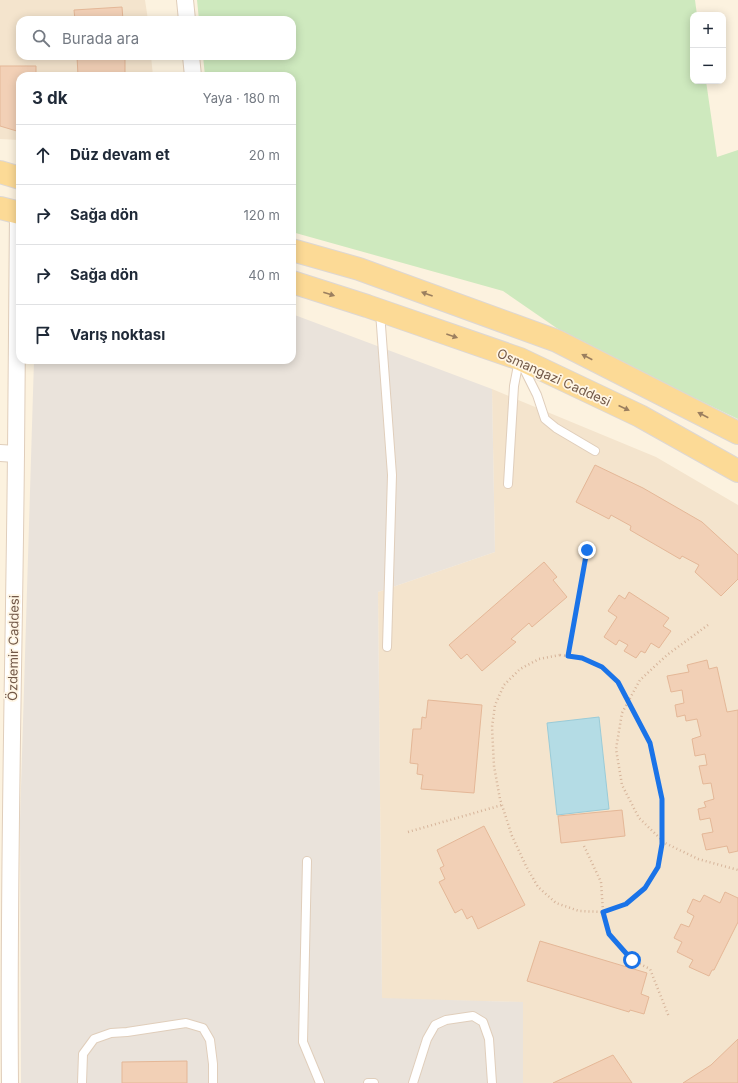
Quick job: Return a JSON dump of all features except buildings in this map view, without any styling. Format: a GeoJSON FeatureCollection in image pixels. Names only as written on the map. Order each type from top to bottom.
{"type":"FeatureCollection","features":[{"type":"Feature","properties":{"kind":"main road"},"geometry":{"type":"LineString","coordinates":[[0,172],[16,177]]}},
{"type":"Feature","properties":{"kind":"main road"},"geometry":{"type":"LineString","coordinates":[[296,251],[359,269],[557,341],[738,433]]}},
{"type":"Feature","properties":{"kind":"main road","name":"Osmangazi Caddesi"},"geometry":{"type":"LineString","coordinates":[[296,283],[520,359],[640,416],[738,471]]}},
{"type":"Feature","properties":{"kind":"street"},"geometry":{"type":"LineString","coordinates":[[185,0],[187,16]]}},
{"type":"Feature","properties":{"kind":"street"},"geometry":{"type":"LineString","coordinates":[[191,60],[193,72]]}},
{"type":"Feature","properties":{"kind":"street","name":"Özdemir Caddesi"},"geometry":{"type":"LineString","coordinates":[[10,1083],[5,972],[6,713],[16,454],[13,211]]}},
{"type":"Feature","properties":{"kind":"street"},"geometry":{"type":"LineString","coordinates":[[0,453],[16,454]]}},
{"type":"Feature","properties":{"kind":"lane"},"geometry":{"type":"LineString","coordinates":[[380,311],[392,475],[387,647]]}},
{"type":"Feature","properties":{"kind":"lane"},"geometry":{"type":"LineString","coordinates":[[520,359],[537,395],[545,419],[556,428],[595,451]]}},
{"type":"Feature","properties":{"kind":"lane"},"geometry":{"type":"LineString","coordinates":[[508,484],[514,386],[520,359]]}},
{"type":"Feature","properties":{"kind":"lane"},"geometry":{"type":"LineString","coordinates":[[307,861],[303,1042],[320,1083]]}},
{"type":"Feature","properties":{"kind":"lane"},"geometry":{"type":"LineString","coordinates":[[413,1083],[428,1039],[435,1025],[446,1020],[473,1016],[483,1022],[489,1039],[492,1083]]}},
{"type":"Feature","properties":{"kind":"lane"},"geometry":{"type":"LineString","coordinates":[[82,1083],[83,1054],[94,1039],[111,1033],[186,1023],[203,1028],[210,1040],[213,1064],[213,1083]]}},
{"type":"Feature","properties":{"kind":"lane"},"geometry":{"type":"LineString","coordinates":[[368,1083],[374,1083]]}},
{"type":"Feature","properties":{"kind":"path"},"geometry":{"type":"LineString","coordinates":[[568,656],[587,550]]}},
{"type":"Feature","properties":{"kind":"path"},"geometry":{"type":"LineString","coordinates":[[708,625],[667,655],[640,680],[622,713],[616,749],[622,785],[638,818],[665,843],[698,859],[738,870]]}},
{"type":"Feature","properties":{"kind":"path"},"geometry":{"type":"LineString","coordinates":[[560,655],[582,658],[602,667],[618,682],[628,702],[650,743],[662,799],[662,840],[658,867],[645,888],[626,904],[603,912],[579,911],[556,903],[538,887],[512,836],[502,804],[494,766],[492,727],[495,705],[504,685],[520,669],[539,659],[560,655]]}},
{"type":"Feature","properties":{"kind":"path"},"geometry":{"type":"LineString","coordinates":[[408,832],[502,804]]}},
{"type":"Feature","properties":{"kind":"path"},"geometry":{"type":"LineString","coordinates":[[584,846],[602,882],[603,912],[609,934],[632,960],[650,969],[669,1017]]}},
{"type":"Feature","properties":{"kind":"shaded area"},"geometry":{"type":"Polygon","coordinates":[[[0,0],[145,0],[147,16],[16,16],[16,60],[151,60],[153,72],[16,72],[16,140],[0,139],[0,0]]]}},
{"type":"Feature","properties":{"kind":"shaded area"},"geometry":{"type":"Polygon","coordinates":[[[296,316],[492,389],[495,552],[378,592],[382,998],[523,1002],[523,1083],[21,1083],[20,820],[34,364],[296,364],[296,316]]]}},
{"type":"Feature","properties":{"kind":"shaded area"},"geometry":{"type":"Polygon","coordinates":[[[492,389],[656,457],[738,505],[738,1083],[523,1083],[523,1002],[382,999],[378,592],[495,552],[492,389]]]}},
{"type":"Feature","properties":{"kind":"green space"},"geometry":{"type":"Polygon","coordinates":[[[197,0],[695,0],[697,12],[690,12],[690,84],[706,84],[717,157],[738,150],[738,419],[574,340],[503,291],[296,233],[296,72],[205,72],[203,60],[296,60],[296,16],[199,16],[197,0]]]}},
{"type":"Feature","properties":{"kind":"water"},"geometry":{"type":"Polygon","coordinates":[[[599,717],[609,809],[557,815],[547,723],[599,717]]]}},
{"type":"Feature","properties":{"kind":"route"},"geometry":{"type":"LineString","coordinates":[[587,550],[568,656],[582,658],[602,667],[618,682],[650,743],[662,799],[662,844],[658,867],[645,888],[626,904],[603,912],[609,934],[632,960]]}}]}
